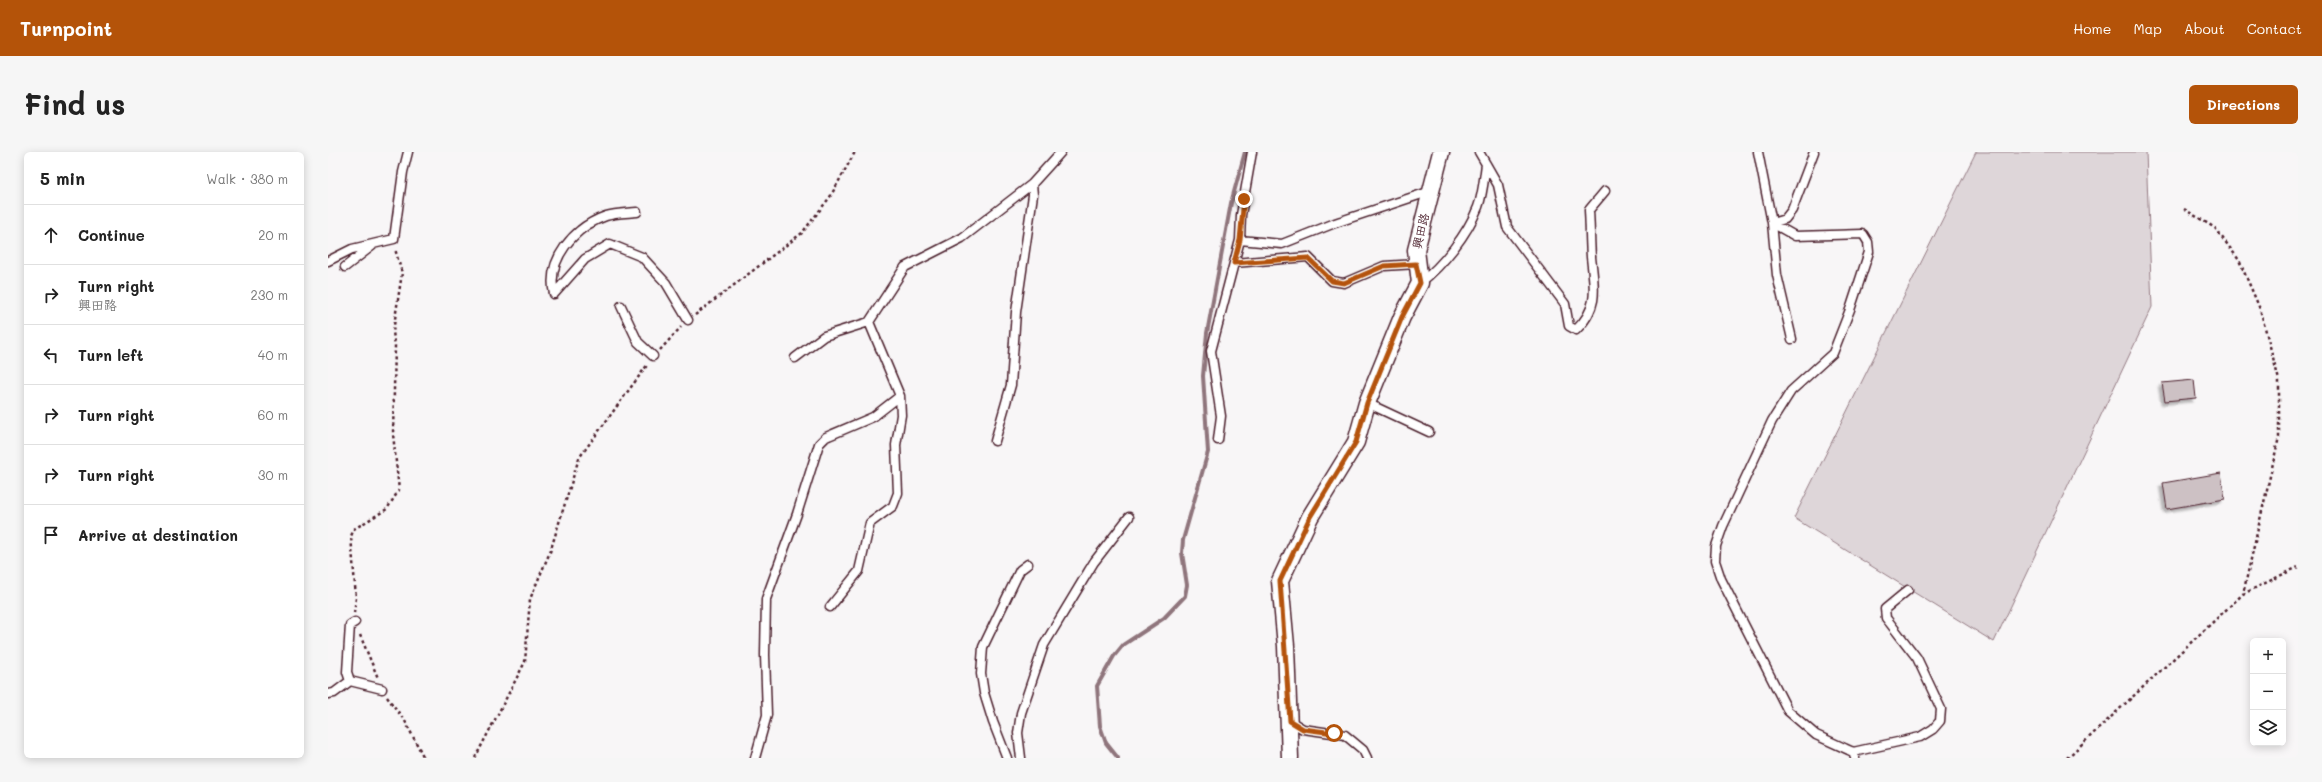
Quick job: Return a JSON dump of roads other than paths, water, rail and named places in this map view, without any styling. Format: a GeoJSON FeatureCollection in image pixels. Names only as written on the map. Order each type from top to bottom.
{"type":"FeatureCollection","features":[{"type":"Feature","properties":{"kind":"street","name":"興田路"},"geometry":{"type":"LineString","coordinates":[[1420,283],[1416,264],[1416,250],[1441,152]]}},
{"type":"Feature","properties":{"kind":"street"},"geometry":{"type":"LineString","coordinates":[[1290,758],[1290,721],[1280,581],[1310,517],[1356,442],[1367,403],[1402,317],[1420,283]]}},
{"type":"Feature","properties":{"kind":"lane"},"geometry":{"type":"LineString","coordinates":[[328,261],[352,249],[394,239],[403,172],[408,152]]}},
{"type":"Feature","properties":{"kind":"lane"},"geometry":{"type":"LineString","coordinates":[[795,358],[824,336],[869,322],[905,267],[962,238],[1032,184],[1061,152]]}},
{"type":"Feature","properties":{"kind":"lane"},"geometry":{"type":"LineString","coordinates":[[1218,440],[1221,416],[1211,351],[1240,240],[1241,215],[1252,152]]}},
{"type":"Feature","properties":{"kind":"lane"},"geometry":{"type":"LineString","coordinates":[[1479,152],[1498,185],[1507,227],[1565,304],[1569,326],[1576,330],[1586,320],[1592,308],[1595,287],[1589,210],[1604,191]]}},
{"type":"Feature","properties":{"kind":"lane"},"geometry":{"type":"LineString","coordinates":[[1758,152],[1772,223],[1777,275],[1792,338]]}},
{"type":"Feature","properties":{"kind":"lane"},"geometry":{"type":"LineString","coordinates":[[1772,223],[1785,219],[1792,210],[1814,152]]}},
{"type":"Feature","properties":{"kind":"lane"},"geometry":{"type":"LineString","coordinates":[[1420,283],[1432,274],[1464,234],[1478,206],[1486,164]]}},
{"type":"Feature","properties":{"kind":"lane"},"geometry":{"type":"LineString","coordinates":[[996,441],[1011,385],[1016,312],[1033,195],[1032,184]]}},
{"type":"Feature","properties":{"kind":"lane"},"geometry":{"type":"LineString","coordinates":[[1240,240],[1282,244],[1335,223],[1384,209],[1431,191]]}},
{"type":"Feature","properties":{"kind":"lane"},"geometry":{"type":"LineString","coordinates":[[637,212],[606,216],[577,233],[558,255],[551,281],[554,294],[585,259],[610,244],[642,257],[666,283],[688,320]]}},
{"type":"Feature","properties":{"kind":"lane"},"geometry":{"type":"LineString","coordinates":[[1772,223],[1796,236],[1863,234],[1868,242],[1869,252],[1851,307],[1833,353],[1791,391],[1772,421],[1723,526],[1716,546],[1715,561],[1721,579],[1788,711],[1816,735],[1854,755],[1920,737],[1933,729],[1940,721],[1940,709],[1917,658],[1886,618],[1885,609],[1908,590]]}},
{"type":"Feature","properties":{"kind":"lane"},"geometry":{"type":"LineString","coordinates":[[345,267],[376,243]]}},
{"type":"Feature","properties":{"kind":"lane"},"geometry":{"type":"LineString","coordinates":[[1234,263],[1308,258],[1332,281],[1344,283],[1384,266],[1416,264]]}},
{"type":"Feature","properties":{"kind":"lane"},"geometry":{"type":"LineString","coordinates":[[621,306],[638,342],[653,356]]}},
{"type":"Feature","properties":{"kind":"lane"},"geometry":{"type":"LineString","coordinates":[[830,607],[859,571],[870,523],[893,506],[898,493],[896,445],[901,415],[900,396],[869,322]]}},
{"type":"Feature","properties":{"kind":"lane"},"geometry":{"type":"LineString","coordinates":[[755,758],[768,715],[765,655],[766,599],[798,514],[819,444],[826,437],[873,417],[900,396]]}},
{"type":"Feature","properties":{"kind":"lane"},"geometry":{"type":"LineString","coordinates":[[1367,403],[1429,432]]}},
{"type":"Feature","properties":{"kind":"lane"},"geometry":{"type":"LineString","coordinates":[[1021,758],[1018,733],[1021,713],[1044,645],[1094,562],[1129,517]]}},
{"type":"Feature","properties":{"kind":"lane"},"geometry":{"type":"LineString","coordinates":[[1007,758],[984,693],[981,674],[983,647],[1020,570],[1028,564]]}},
{"type":"Feature","properties":{"kind":"lane"},"geometry":{"type":"LineString","coordinates":[[350,680],[347,672],[350,625],[355,622]]}},
{"type":"Feature","properties":{"kind":"lane"},"geometry":{"type":"LineString","coordinates":[[350,680],[382,689]]}},
{"type":"Feature","properties":{"kind":"lane"},"geometry":{"type":"LineString","coordinates":[[328,694],[334,693],[350,680]]}},
{"type":"Feature","properties":{"kind":"lane"},"geometry":{"type":"LineString","coordinates":[[1290,721],[1303,729],[1345,735],[1363,750],[1368,758]]}},
{"type":"Feature","properties":{"kind":"waterway"},"geometry":{"type":"LineString","coordinates":[[1118,758],[1106,743],[1100,726],[1097,686],[1114,656],[1123,645],[1164,618],[1185,596],[1187,585],[1182,553],[1183,540],[1208,452],[1203,376],[1207,333],[1231,203],[1245,152]]}}]}
